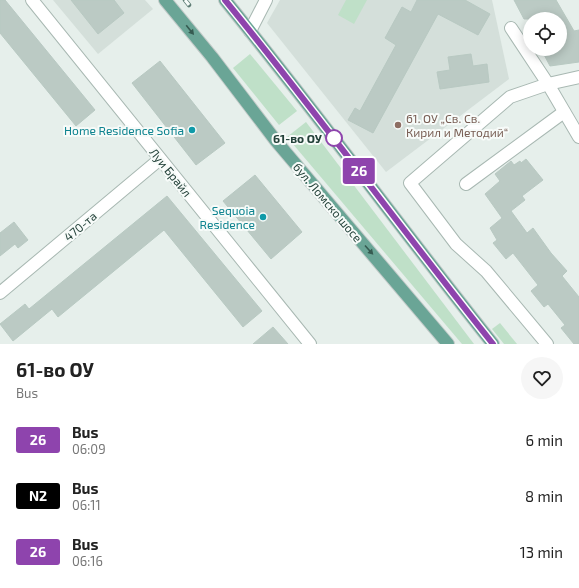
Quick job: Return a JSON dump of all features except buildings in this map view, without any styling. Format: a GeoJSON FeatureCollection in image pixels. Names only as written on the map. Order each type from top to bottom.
{"type":"FeatureCollection","features":[{"type":"Feature","properties":{"kind":"main road","name":"бул. Ломско шосе"},"geometry":{"type":"LineString","coordinates":[[165,0],[212,57],[276,141],[448,344]]}},
{"type":"Feature","properties":{"kind":"main road"},"geometry":{"type":"LineString","coordinates":[[225,0],[493,344]]}},
{"type":"Feature","properties":{"kind":"street","name":"Луи Брайл"},"geometry":{"type":"LineString","coordinates":[[32,0],[310,344]]}},
{"type":"Feature","properties":{"kind":"street"},"geometry":{"type":"LineString","coordinates":[[250,31],[266,0]]}},
{"type":"Feature","properties":{"kind":"street"},"geometry":{"type":"LineString","coordinates":[[511,28],[548,84],[579,137]]}},
{"type":"Feature","properties":{"kind":"street"},"geometry":{"type":"LineString","coordinates":[[547,344],[486,271],[456,244],[410,183],[510,97],[548,84],[579,77]]}},
{"type":"Feature","properties":{"kind":"street"},"geometry":{"type":"LineString","coordinates":[[466,184],[564,112]]}},
{"type":"Feature","properties":{"kind":"street","name":"470-та"},"geometry":{"type":"LineString","coordinates":[[0,293],[160,158]]}},
{"type":"Feature","properties":{"kind":"shaded area"},"geometry":{"type":"Polygon","coordinates":[[[53,0],[145,0],[153,9],[98,54],[53,0]]]}},
{"type":"Feature","properties":{"kind":"shaded area","name":"61. ОУ „Св. Св. Кирил и Методий“"},"geometry":{"type":"Polygon","coordinates":[[[280,0],[492,0],[509,79],[386,172],[267,23],[280,0]]]}},
{"type":"Feature","properties":{"kind":"green space"},"geometry":{"type":"Polygon","coordinates":[[[346,0],[367,0],[354,24],[338,15],[346,0]]]}},
{"type":"Feature","properties":{"kind":"green space"},"geometry":{"type":"Polygon","coordinates":[[[250,54],[297,111],[279,125],[233,68],[250,54]]]}},
{"type":"Feature","properties":{"kind":"green space"},"geometry":{"type":"Polygon","coordinates":[[[306,122],[474,344],[462,344],[287,137],[306,122]]]}},
{"type":"Feature","properties":{"kind":"green space"},"geometry":{"type":"Polygon","coordinates":[[[500,323],[517,344],[504,344],[492,329],[500,323]]]}},
{"type":"Feature","properties":{"kind":"railway"},"geometry":{"type":"LineString","coordinates":[[185,0],[189,5]]}},
{"type":"Feature","properties":{"kind":"bus line","name":"26"},"geometry":{"type":"LineString","coordinates":[[225,0],[314,111],[428,262],[493,344]]}},
{"type":"Feature","properties":{"kind":"place","name":"61. ОУ „Св. Св. Кирил и Методий“"},"geometry":{"type":"Point","coordinates":[398,125]}},
{"type":"Feature","properties":{"kind":"place","name":"Home Residence Sofia"},"geometry":{"type":"Point","coordinates":[192,130]}},
{"type":"Feature","properties":{"kind":"place","name":"61-во ОУ"},"geometry":{"type":"Point","coordinates":[334,138]}},
{"type":"Feature","properties":{"kind":"place","name":"Sequoia Residence"},"geometry":{"type":"Point","coordinates":[263,217]}}]}
